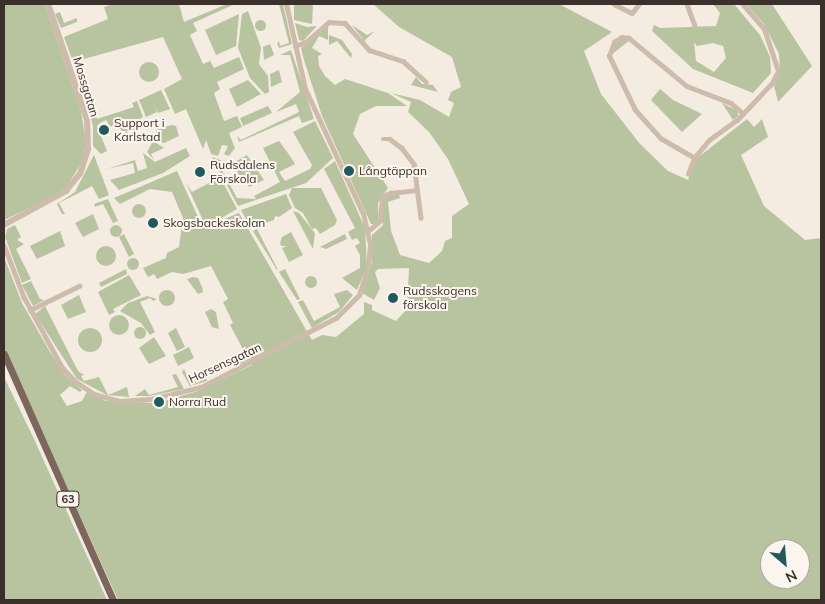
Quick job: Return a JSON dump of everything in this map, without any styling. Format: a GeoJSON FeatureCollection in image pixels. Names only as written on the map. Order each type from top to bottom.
{"type":"FeatureCollection","features":[{"type":"Feature","properties":{"kind":"main road","name":"63"},"geometry":{"type":"LineString","coordinates":[[4,354],[113,600]]}},
{"type":"Feature","properties":{"kind":"main road","name":"63"},"geometry":{"type":"LineString","coordinates":[[4,365],[109,600]]}},
{"type":"Feature","properties":{"kind":"street","name":"Mossgatan"},"geometry":{"type":"LineString","coordinates":[[4,224],[66,191],[80,174],[88,149],[87,120],[48,4]]}},
{"type":"Feature","properties":{"kind":"street","name":"Horsensgatan"},"geometry":{"type":"LineString","coordinates":[[4,245],[30,310],[50,348],[75,381],[94,394],[121,402],[152,399],[201,387],[336,318],[359,295],[370,256],[368,231],[316,118],[295,46],[286,4]]}},
{"type":"Feature","properties":{"kind":"street"},"geometry":{"type":"LineString","coordinates":[[614,4],[632,13],[639,4]]}},
{"type":"Feature","properties":{"kind":"street"},"geometry":{"type":"LineString","coordinates":[[686,4],[695,26]]}},
{"type":"Feature","properties":{"kind":"street"},"geometry":{"type":"LineString","coordinates":[[688,174],[694,158],[709,140],[743,112],[772,83],[778,71],[764,29],[742,4]]}},
{"type":"Feature","properties":{"kind":"street"},"geometry":{"type":"LineString","coordinates":[[295,46],[306,42],[329,22],[345,23],[369,50],[403,61],[426,82]]}},
{"type":"Feature","properties":{"kind":"street"},"geometry":{"type":"LineString","coordinates":[[694,158],[661,139],[636,110],[609,56],[614,42],[622,37],[629,38],[687,86],[731,103],[743,112]]}},
{"type":"Feature","properties":{"kind":"street"},"geometry":{"type":"LineString","coordinates":[[383,139],[390,139],[411,159],[416,176],[420,218]]}},
{"type":"Feature","properties":{"kind":"street"},"geometry":{"type":"LineString","coordinates":[[368,231],[380,222],[382,197],[390,192],[417,190]]}},
{"type":"Feature","properties":{"kind":"street"},"geometry":{"type":"LineString","coordinates":[[30,310],[79,286]]}},
{"type":"Feature","properties":{"kind":"green space"},"geometry":{"type":"Polygon","coordinates":[[[4,4],[45,4],[81,111],[86,143],[82,162],[67,186],[53,197],[4,220],[4,4]]]}},
{"type":"Feature","properties":{"kind":"green space"},"geometry":{"type":"Polygon","coordinates":[[[113,4],[179,4],[184,22],[227,4],[235,4],[193,23],[197,31],[190,35],[203,64],[210,61],[214,68],[239,57],[244,69],[217,82],[220,89],[214,93],[224,121],[237,116],[242,127],[229,133],[235,148],[229,156],[224,154],[228,146],[222,145],[218,156],[211,154],[206,140],[203,149],[186,109],[175,114],[164,89],[182,79],[163,37],[73,62],[64,37],[108,19],[104,7],[113,4]]]}},
{"type":"Feature","properties":{"kind":"green space"},"geometry":{"type":"Polygon","coordinates":[[[279,4],[283,4],[292,44],[279,48],[277,44],[279,41],[280,46],[289,43],[279,4]]]}},
{"type":"Feature","properties":{"kind":"green space"},"geometry":{"type":"Polygon","coordinates":[[[294,4],[313,4],[312,24],[294,20],[294,4]]]}},
{"type":"Feature","properties":{"kind":"green space"},"geometry":{"type":"Polygon","coordinates":[[[373,4],[559,4],[612,32],[584,51],[601,94],[640,144],[668,171],[688,180],[696,159],[747,119],[754,127],[762,119],[768,137],[741,155],[764,206],[805,240],[821,238],[821,600],[118,600],[4,348],[4,257],[22,303],[50,352],[65,375],[82,390],[80,392],[70,386],[60,395],[67,406],[82,401],[87,392],[106,401],[157,403],[198,391],[252,365],[251,359],[239,365],[238,362],[246,355],[230,325],[233,323],[223,302],[228,299],[211,266],[183,274],[172,272],[157,279],[154,274],[148,277],[143,268],[166,258],[167,253],[179,247],[183,218],[172,192],[150,189],[120,204],[114,198],[177,171],[203,228],[239,213],[312,340],[322,335],[336,337],[364,314],[364,302],[372,305],[372,310],[396,321],[407,309],[409,268],[378,269],[375,272],[380,288],[374,300],[362,293],[372,262],[372,235],[383,225],[381,205],[385,197],[399,193],[400,198],[388,202],[391,231],[400,255],[429,263],[442,251],[445,241],[452,238],[452,216],[469,204],[448,159],[429,132],[408,112],[411,102],[391,93],[420,100],[449,117],[454,103],[448,100],[451,92],[461,87],[452,57],[399,27],[373,4]]]}},
{"type":"Feature","properties":{"kind":"green space"},"geometry":{"type":"Polygon","coordinates":[[[713,4],[734,4],[760,35],[770,57],[771,73],[753,93],[693,69],[652,31],[654,25],[660,28],[716,26],[720,13],[713,4]],[[694,42],[696,61],[714,72],[726,58],[723,46],[713,43],[697,46],[694,42]]]}},
{"type":"Feature","properties":{"kind":"green space"},"geometry":{"type":"Polygon","coordinates":[[[746,4],[772,4],[812,66],[778,102],[774,86],[780,73],[779,54],[764,24],[746,4]]]}},
{"type":"Feature","properties":{"kind":"green space"},"geometry":{"type":"Polygon","coordinates":[[[248,11],[261,48],[259,64],[268,76],[269,92],[265,94],[250,78],[238,48],[242,14],[248,11]]]}},
{"type":"Feature","properties":{"kind":"green space"},"geometry":{"type":"Polygon","coordinates":[[[60,12],[64,23],[77,18],[77,22],[61,28],[55,14],[60,12]]]}},
{"type":"Feature","properties":{"kind":"green space"},"geometry":{"type":"Polygon","coordinates":[[[239,14],[236,46],[216,55],[205,30],[239,14]]]}},
{"type":"Feature","properties":{"kind":"green space"},"geometry":{"type":"Polygon","coordinates":[[[258,20],[262,20],[265,25],[264,29],[258,30],[255,27],[255,23],[258,20]]]}},
{"type":"Feature","properties":{"kind":"green space"},"geometry":{"type":"Polygon","coordinates":[[[295,23],[307,27],[317,26],[303,41],[299,40],[295,23]]]}},
{"type":"Feature","properties":{"kind":"green space"},"geometry":{"type":"Polygon","coordinates":[[[352,25],[367,35],[375,31],[365,40],[366,43],[352,25]]]}},
{"type":"Feature","properties":{"kind":"green space"},"geometry":{"type":"Polygon","coordinates":[[[328,26],[328,40],[319,36],[312,48],[322,54],[318,56],[319,66],[325,76],[335,85],[345,79],[388,93],[407,106],[376,106],[360,114],[353,134],[388,188],[378,203],[379,224],[371,224],[322,116],[304,60],[301,48],[328,26]]]}},
{"type":"Feature","properties":{"kind":"green space"},"geometry":{"type":"Polygon","coordinates":[[[329,35],[342,40],[352,54],[351,58],[337,41],[329,45],[329,35]]]}},
{"type":"Feature","properties":{"kind":"green space"},"geometry":{"type":"Polygon","coordinates":[[[622,39],[630,40],[611,55],[613,47],[622,39]]]}},
{"type":"Feature","properties":{"kind":"green space"},"geometry":{"type":"Polygon","coordinates":[[[270,44],[274,55],[264,60],[263,47],[270,44]]]}},
{"type":"Feature","properties":{"kind":"green space"},"geometry":{"type":"Polygon","coordinates":[[[291,50],[314,119],[302,123],[299,116],[239,142],[237,136],[241,140],[299,112],[296,104],[276,112],[300,92],[290,55],[280,55],[291,50]]]}},
{"type":"Feature","properties":{"kind":"green space"},"geometry":{"type":"Polygon","coordinates":[[[145,62],[153,62],[159,68],[159,76],[153,82],[145,82],[139,76],[139,68],[145,62]]]}},
{"type":"Feature","properties":{"kind":"green space"},"geometry":{"type":"Polygon","coordinates":[[[279,70],[282,82],[271,87],[270,74],[279,70]]]}},
{"type":"Feature","properties":{"kind":"green space"},"geometry":{"type":"Polygon","coordinates":[[[416,77],[422,84],[433,85],[438,92],[411,85],[416,77]]]}},
{"type":"Feature","properties":{"kind":"green space"},"geometry":{"type":"Polygon","coordinates":[[[248,80],[261,94],[237,107],[229,89],[248,80]]]}},
{"type":"Feature","properties":{"kind":"green space"},"geometry":{"type":"Polygon","coordinates":[[[660,89],[673,100],[702,114],[682,132],[651,100],[660,89]]]}},
{"type":"Feature","properties":{"kind":"green space"},"geometry":{"type":"Polygon","coordinates":[[[161,90],[170,109],[158,113],[154,103],[157,112],[146,117],[139,100],[161,90]]]}},
{"type":"Feature","properties":{"kind":"green space"},"geometry":{"type":"Polygon","coordinates":[[[90,95],[97,119],[134,107],[132,103],[137,101],[143,117],[139,120],[138,129],[122,134],[121,129],[110,126],[106,120],[100,123],[97,126],[107,151],[101,154],[93,146],[93,126],[85,97],[90,95]]]}},
{"type":"Feature","properties":{"kind":"green space"},"geometry":{"type":"Polygon","coordinates":[[[722,103],[738,111],[738,116],[733,120],[722,103]]]}},
{"type":"Feature","properties":{"kind":"green space"},"geometry":{"type":"Polygon","coordinates":[[[268,106],[272,113],[243,126],[240,118],[268,106]]]}},
{"type":"Feature","properties":{"kind":"green space"},"geometry":{"type":"Polygon","coordinates":[[[315,121],[333,158],[306,183],[238,206],[212,157],[228,163],[221,168],[237,198],[256,199],[254,196],[280,182],[263,148],[279,141],[290,156],[295,164],[279,172],[285,181],[310,169],[312,165],[293,132],[315,121]]]}},
{"type":"Feature","properties":{"kind":"green space"},"geometry":{"type":"Polygon","coordinates":[[[171,125],[176,126],[179,136],[164,143],[157,141],[156,130],[171,125]]]}},
{"type":"Feature","properties":{"kind":"green space"},"geometry":{"type":"Polygon","coordinates":[[[153,141],[164,148],[151,154],[154,160],[147,152],[153,141]]]}},
{"type":"Feature","properties":{"kind":"green space"},"geometry":{"type":"Polygon","coordinates":[[[186,148],[190,156],[163,173],[119,190],[110,180],[135,173],[133,163],[107,169],[135,160],[138,171],[147,168],[143,153],[155,162],[186,148]]]}},
{"type":"Feature","properties":{"kind":"green space"},"geometry":{"type":"Polygon","coordinates":[[[94,155],[109,195],[99,199],[92,186],[59,203],[65,214],[62,214],[57,204],[75,192],[94,155]]]}},
{"type":"Feature","properties":{"kind":"green space"},"geometry":{"type":"Polygon","coordinates":[[[247,155],[264,180],[249,187],[245,181],[242,182],[233,163],[247,155]]]}},
{"type":"Feature","properties":{"kind":"green space"},"geometry":{"type":"Polygon","coordinates":[[[335,161],[365,228],[367,267],[357,290],[342,278],[360,268],[360,255],[355,246],[360,243],[357,238],[352,240],[348,232],[355,228],[324,169],[335,161]]]}},
{"type":"Feature","properties":{"kind":"green space"},"geometry":{"type":"Polygon","coordinates":[[[218,173],[237,209],[206,227],[186,183],[192,192],[211,182],[218,173]]]}},
{"type":"Feature","properties":{"kind":"green space"},"geometry":{"type":"Polygon","coordinates":[[[292,188],[321,188],[337,220],[335,225],[320,234],[316,228],[312,229],[303,213],[295,208],[289,195],[292,188]]]}},
{"type":"Feature","properties":{"kind":"green space"},"geometry":{"type":"Polygon","coordinates":[[[286,194],[292,208],[279,217],[275,216],[274,220],[251,228],[241,210],[286,194]]]}},
{"type":"Feature","properties":{"kind":"green space"},"geometry":{"type":"Polygon","coordinates":[[[108,199],[118,221],[113,223],[103,204],[95,207],[94,204],[108,199]]]}},
{"type":"Feature","properties":{"kind":"green space"},"geometry":{"type":"Polygon","coordinates":[[[139,204],[144,206],[146,211],[144,216],[139,218],[134,216],[132,211],[134,206],[139,204]]]}},
{"type":"Feature","properties":{"kind":"green space"},"geometry":{"type":"Polygon","coordinates":[[[293,211],[299,213],[315,233],[313,249],[293,211]]]}},
{"type":"Feature","properties":{"kind":"green space"},"geometry":{"type":"Polygon","coordinates":[[[93,214],[99,229],[83,237],[75,223],[93,214]]]}},
{"type":"Feature","properties":{"kind":"green space"},"geometry":{"type":"Polygon","coordinates":[[[15,225],[21,237],[17,240],[24,244],[16,249],[31,279],[22,283],[5,237],[7,229],[15,225]]]}},
{"type":"Feature","properties":{"kind":"green space"},"geometry":{"type":"Polygon","coordinates":[[[114,225],[118,225],[122,231],[118,237],[114,237],[110,233],[110,229],[114,225]]]}},
{"type":"Feature","properties":{"kind":"green space"},"geometry":{"type":"Polygon","coordinates":[[[257,229],[278,269],[277,270],[253,231],[257,229]]]}},
{"type":"Feature","properties":{"kind":"green space"},"geometry":{"type":"Polygon","coordinates":[[[60,231],[65,246],[37,259],[30,246],[60,231]]]}},
{"type":"Feature","properties":{"kind":"green space"},"geometry":{"type":"Polygon","coordinates":[[[291,232],[303,255],[289,262],[282,248],[287,246],[281,246],[280,243],[282,237],[291,232]]]}},
{"type":"Feature","properties":{"kind":"green space"},"geometry":{"type":"Polygon","coordinates":[[[124,234],[134,254],[129,257],[119,237],[124,234]]]}},
{"type":"Feature","properties":{"kind":"green space"},"geometry":{"type":"Polygon","coordinates":[[[345,234],[347,239],[326,249],[320,247],[345,234]]]}},
{"type":"Feature","properties":{"kind":"green space"},"geometry":{"type":"Polygon","coordinates":[[[102,246],[110,246],[116,252],[116,260],[110,266],[102,266],[96,260],[96,252],[102,246]]]}},
{"type":"Feature","properties":{"kind":"green space"},"geometry":{"type":"Polygon","coordinates":[[[131,258],[135,258],[139,264],[135,270],[131,270],[127,266],[127,262],[131,258]]]}},
{"type":"Feature","properties":{"kind":"green space"},"geometry":{"type":"Polygon","coordinates":[[[126,269],[127,274],[101,287],[99,283],[126,269]]]}},
{"type":"Feature","properties":{"kind":"green space"},"geometry":{"type":"Polygon","coordinates":[[[285,269],[300,299],[297,300],[279,272],[285,269]]]}},
{"type":"Feature","properties":{"kind":"green space"},"geometry":{"type":"Polygon","coordinates":[[[129,275],[141,295],[113,309],[115,312],[109,315],[98,292],[129,275]]]}},
{"type":"Feature","properties":{"kind":"green space"},"geometry":{"type":"Polygon","coordinates":[[[311,276],[317,282],[311,288],[305,282],[311,276]]]}},
{"type":"Feature","properties":{"kind":"green space"},"geometry":{"type":"Polygon","coordinates":[[[198,278],[203,292],[198,294],[187,279],[198,278]]]}},
{"type":"Feature","properties":{"kind":"green space"},"geometry":{"type":"Polygon","coordinates":[[[31,281],[40,299],[44,300],[33,306],[22,285],[31,281]]]}},
{"type":"Feature","properties":{"kind":"green space"},"geometry":{"type":"Polygon","coordinates":[[[164,290],[170,290],[175,295],[173,304],[164,306],[159,301],[159,295],[164,290]]]}},
{"type":"Feature","properties":{"kind":"green space"},"geometry":{"type":"Polygon","coordinates":[[[347,290],[353,295],[339,312],[312,328],[298,302],[303,300],[314,321],[340,307],[334,294],[347,290]]]}},
{"type":"Feature","properties":{"kind":"green space"},"geometry":{"type":"Polygon","coordinates":[[[79,295],[86,312],[68,319],[61,305],[79,295]]]}},
{"type":"Feature","properties":{"kind":"green space"},"geometry":{"type":"Polygon","coordinates":[[[147,296],[157,299],[153,301],[150,298],[140,302],[155,332],[150,335],[141,323],[120,311],[128,303],[147,296]]]}},
{"type":"Feature","properties":{"kind":"green space"},"geometry":{"type":"Polygon","coordinates":[[[45,306],[78,371],[84,375],[81,376],[84,381],[99,377],[108,395],[127,387],[129,397],[107,395],[77,379],[35,314],[45,306]]]}},
{"type":"Feature","properties":{"kind":"green space"},"geometry":{"type":"Polygon","coordinates":[[[211,309],[216,312],[219,329],[212,327],[205,312],[211,309]]]}},
{"type":"Feature","properties":{"kind":"green space"},"geometry":{"type":"Polygon","coordinates":[[[119,315],[126,318],[129,325],[126,332],[119,335],[112,332],[109,325],[112,318],[119,315]]]}},
{"type":"Feature","properties":{"kind":"green space"},"geometry":{"type":"Polygon","coordinates":[[[138,327],[142,327],[146,333],[142,339],[138,339],[134,335],[134,331],[138,327]]]}},
{"type":"Feature","properties":{"kind":"green space"},"geometry":{"type":"Polygon","coordinates":[[[90,328],[95,329],[101,335],[101,345],[95,351],[90,352],[85,351],[79,345],[78,340],[79,335],[85,329],[90,328]]]}},
{"type":"Feature","properties":{"kind":"green space"},"geometry":{"type":"Polygon","coordinates":[[[176,328],[185,347],[177,351],[168,333],[176,328]]]}},
{"type":"Feature","properties":{"kind":"green space"},"geometry":{"type":"Polygon","coordinates":[[[154,337],[166,356],[149,364],[139,348],[154,337]]]}},
{"type":"Feature","properties":{"kind":"green space"},"geometry":{"type":"Polygon","coordinates":[[[189,347],[194,358],[178,366],[173,355],[189,347]]]}},
{"type":"Feature","properties":{"kind":"green space"},"geometry":{"type":"Polygon","coordinates":[[[184,369],[191,383],[206,377],[207,381],[190,386],[182,372],[184,369]]]}},
{"type":"Feature","properties":{"kind":"green space"},"geometry":{"type":"Polygon","coordinates":[[[176,374],[184,389],[150,396],[135,396],[145,389],[149,395],[178,387],[172,375],[176,374]]]}},
{"type":"Feature","properties":{"kind":"green space"},"geometry":{"type":"Polygon","coordinates":[[[4,377],[34,439],[107,600],[4,600],[4,377]]]}},
{"type":"Feature","properties":{"kind":"place","name":"Support i Karlstad"},"geometry":{"type":"Point","coordinates":[104,130]}},
{"type":"Feature","properties":{"kind":"place","name":"Långtäppan"},"geometry":{"type":"Point","coordinates":[349,171]}},
{"type":"Feature","properties":{"kind":"place","name":"Rudsdalens Förskola"},"geometry":{"type":"Point","coordinates":[200,172]}},
{"type":"Feature","properties":{"kind":"place","name":"Skogsbackeskolan"},"geometry":{"type":"Point","coordinates":[153,223]}},
{"type":"Feature","properties":{"kind":"place","name":"Rudsskogens förskola"},"geometry":{"type":"Point","coordinates":[393,298]}},
{"type":"Feature","properties":{"kind":"place","name":"Norra Rud"},"geometry":{"type":"Point","coordinates":[159,402]}}]}
